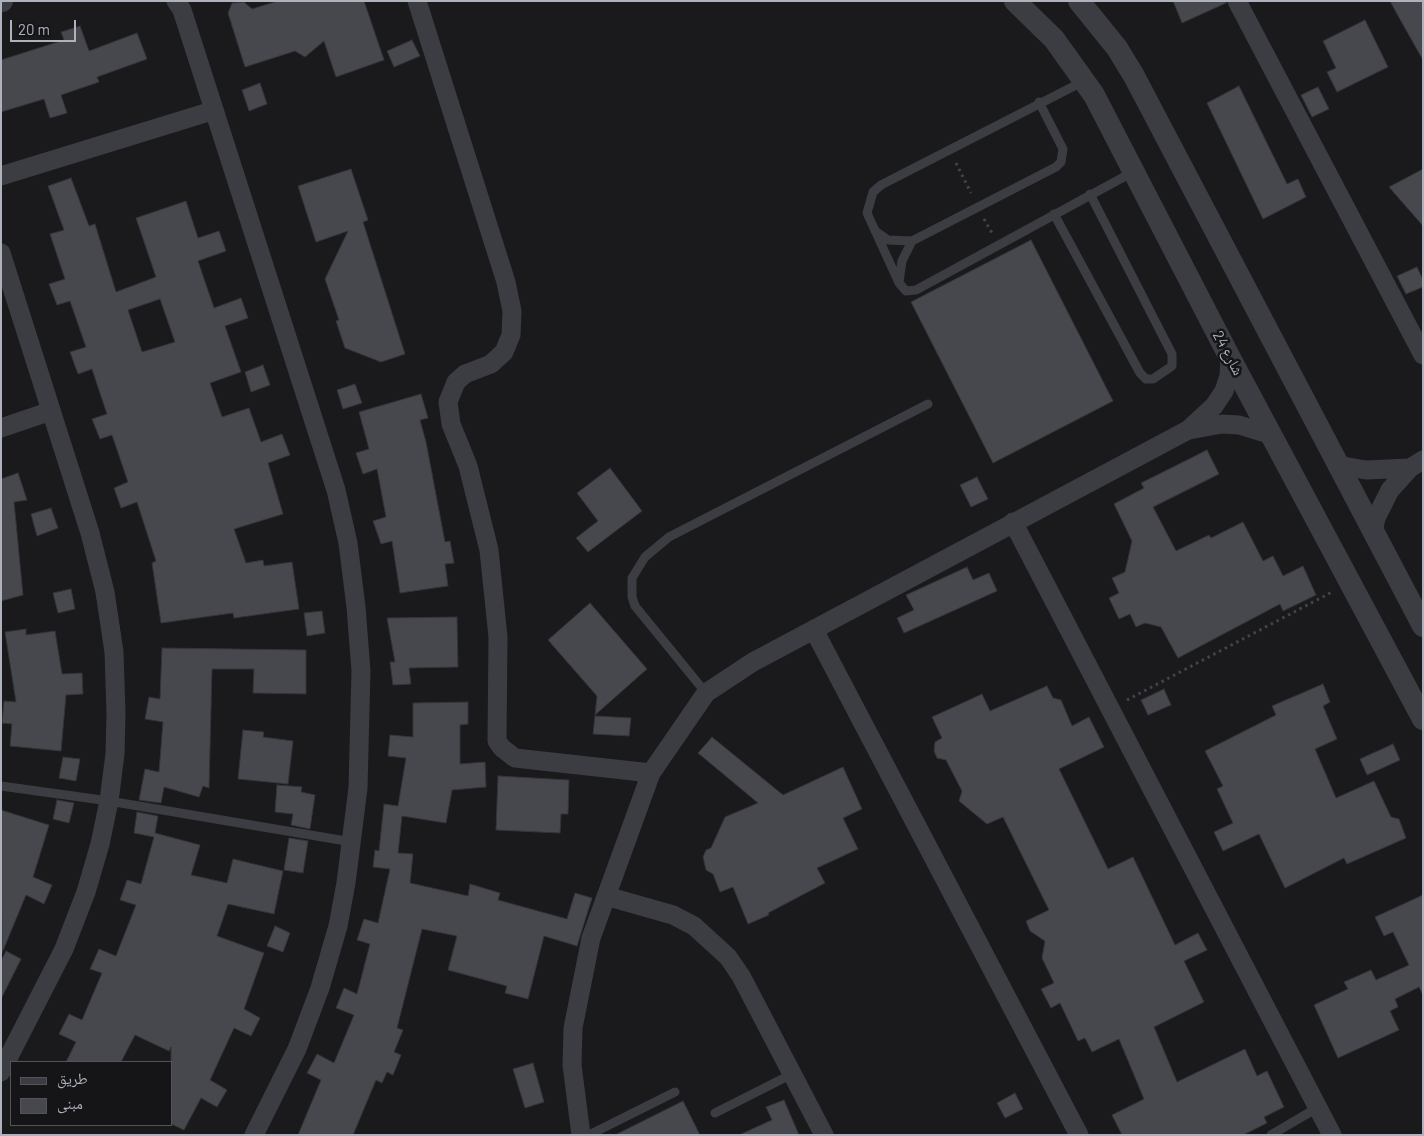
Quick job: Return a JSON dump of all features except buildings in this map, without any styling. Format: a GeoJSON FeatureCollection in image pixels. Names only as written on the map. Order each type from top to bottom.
{"type":"FeatureCollection","features":[{"type":"Feature","properties":{"kind":"street"},"geometry":{"type":"LineString","coordinates":[[417,1],[506,282],[512,311],[511,335],[504,352],[490,364],[465,374],[456,382],[448,402],[451,424],[468,466],[489,550],[498,637],[497,741],[508,754],[515,758],[651,773]]}},
{"type":"Feature","properties":{"kind":"street","name":"شارع 24"},"geometry":{"type":"LineString","coordinates":[[1016,1],[1054,39],[1084,81],[1423,719]]}},
{"type":"Feature","properties":{"kind":"street"},"geometry":{"type":"LineString","coordinates":[[1079,1],[1117,48],[1134,76],[1423,626]]}},
{"type":"Feature","properties":{"kind":"street"},"geometry":{"type":"LineString","coordinates":[[1237,1],[1423,355]]}},
{"type":"Feature","properties":{"kind":"street"},"geometry":{"type":"LineString","coordinates":[[180,4],[212,111],[336,490],[348,543],[361,671],[358,788],[352,842],[338,926],[320,988],[297,1049],[254,1135]]}},
{"type":"Feature","properties":{"kind":"street"},"geometry":{"type":"LineString","coordinates":[[1,176],[212,111]]}},
{"type":"Feature","properties":{"kind":"street"},"geometry":{"type":"LineString","coordinates":[[1,253],[99,567],[113,644],[116,713],[115,754],[109,801],[100,844],[83,900],[52,973],[1,1072]]}},
{"type":"Feature","properties":{"kind":"street"},"geometry":{"type":"LineString","coordinates":[[1188,430],[1208,412],[1224,392],[1229,376],[1230,358]]}},
{"type":"Feature","properties":{"kind":"street"},"geometry":{"type":"LineString","coordinates":[[1,428],[51,411]]}},
{"type":"Feature","properties":{"kind":"street"},"geometry":{"type":"LineString","coordinates":[[581,1135],[575,1101],[572,1065],[572,1028],[591,938],[651,773],[706,693],[752,662],[1188,430],[1209,425],[1240,425],[1272,436]]}},
{"type":"Feature","properties":{"kind":"street"},"geometry":{"type":"LineString","coordinates":[[1337,465],[1366,470],[1416,464]]}},
{"type":"Feature","properties":{"kind":"street"},"geometry":{"type":"LineString","coordinates":[[1373,532],[1376,518],[1390,490],[1416,464]]}},
{"type":"Feature","properties":{"kind":"street"},"geometry":{"type":"LineString","coordinates":[[1012,522],[1108,710],[1332,1135]]}},
{"type":"Feature","properties":{"kind":"street"},"geometry":{"type":"LineString","coordinates":[[814,630],[1079,1135]]}},
{"type":"Feature","properties":{"kind":"street"},"geometry":{"type":"LineString","coordinates":[[606,896],[673,915],[712,940],[728,957],[742,976],[824,1135]]}},
{"type":"Feature","properties":{"kind":"lane"},"geometry":{"type":"LineString","coordinates":[[1084,81],[1039,102],[881,184],[874,192],[867,213],[899,282],[906,291],[916,290],[1133,172]]}},
{"type":"Feature","properties":{"kind":"lane"},"geometry":{"type":"LineString","coordinates":[[875,231],[888,240],[912,241],[1051,170],[1062,162],[1062,149],[1039,102]]}},
{"type":"Feature","properties":{"kind":"lane"},"geometry":{"type":"LineString","coordinates":[[1054,214],[1140,373],[1146,379],[1153,379],[1170,369],[1173,362],[1172,354],[1090,194]]}},
{"type":"Feature","properties":{"kind":"lane"},"geometry":{"type":"LineString","coordinates":[[899,282],[902,261],[912,241]]}},
{"type":"Feature","properties":{"kind":"lane"},"geometry":{"type":"LineString","coordinates":[[706,693],[634,606],[632,578],[645,557],[669,537],[928,404]]}},
{"type":"Feature","properties":{"kind":"lane"},"geometry":{"type":"LineString","coordinates":[[1,786],[109,801],[352,842]]}},
{"type":"Feature","properties":{"kind":"lane"},"geometry":{"type":"LineString","coordinates":[[715,1113],[792,1074]]}},
{"type":"Feature","properties":{"kind":"lane"},"geometry":{"type":"LineString","coordinates":[[589,1135],[675,1092]]}},
{"type":"Feature","properties":{"kind":"lane"},"geometry":{"type":"LineString","coordinates":[[1271,1135],[1317,1108]]}},
{"type":"Feature","properties":{"kind":"path"},"geometry":{"type":"LineString","coordinates":[[1108,710],[1350,582]]}}]}
